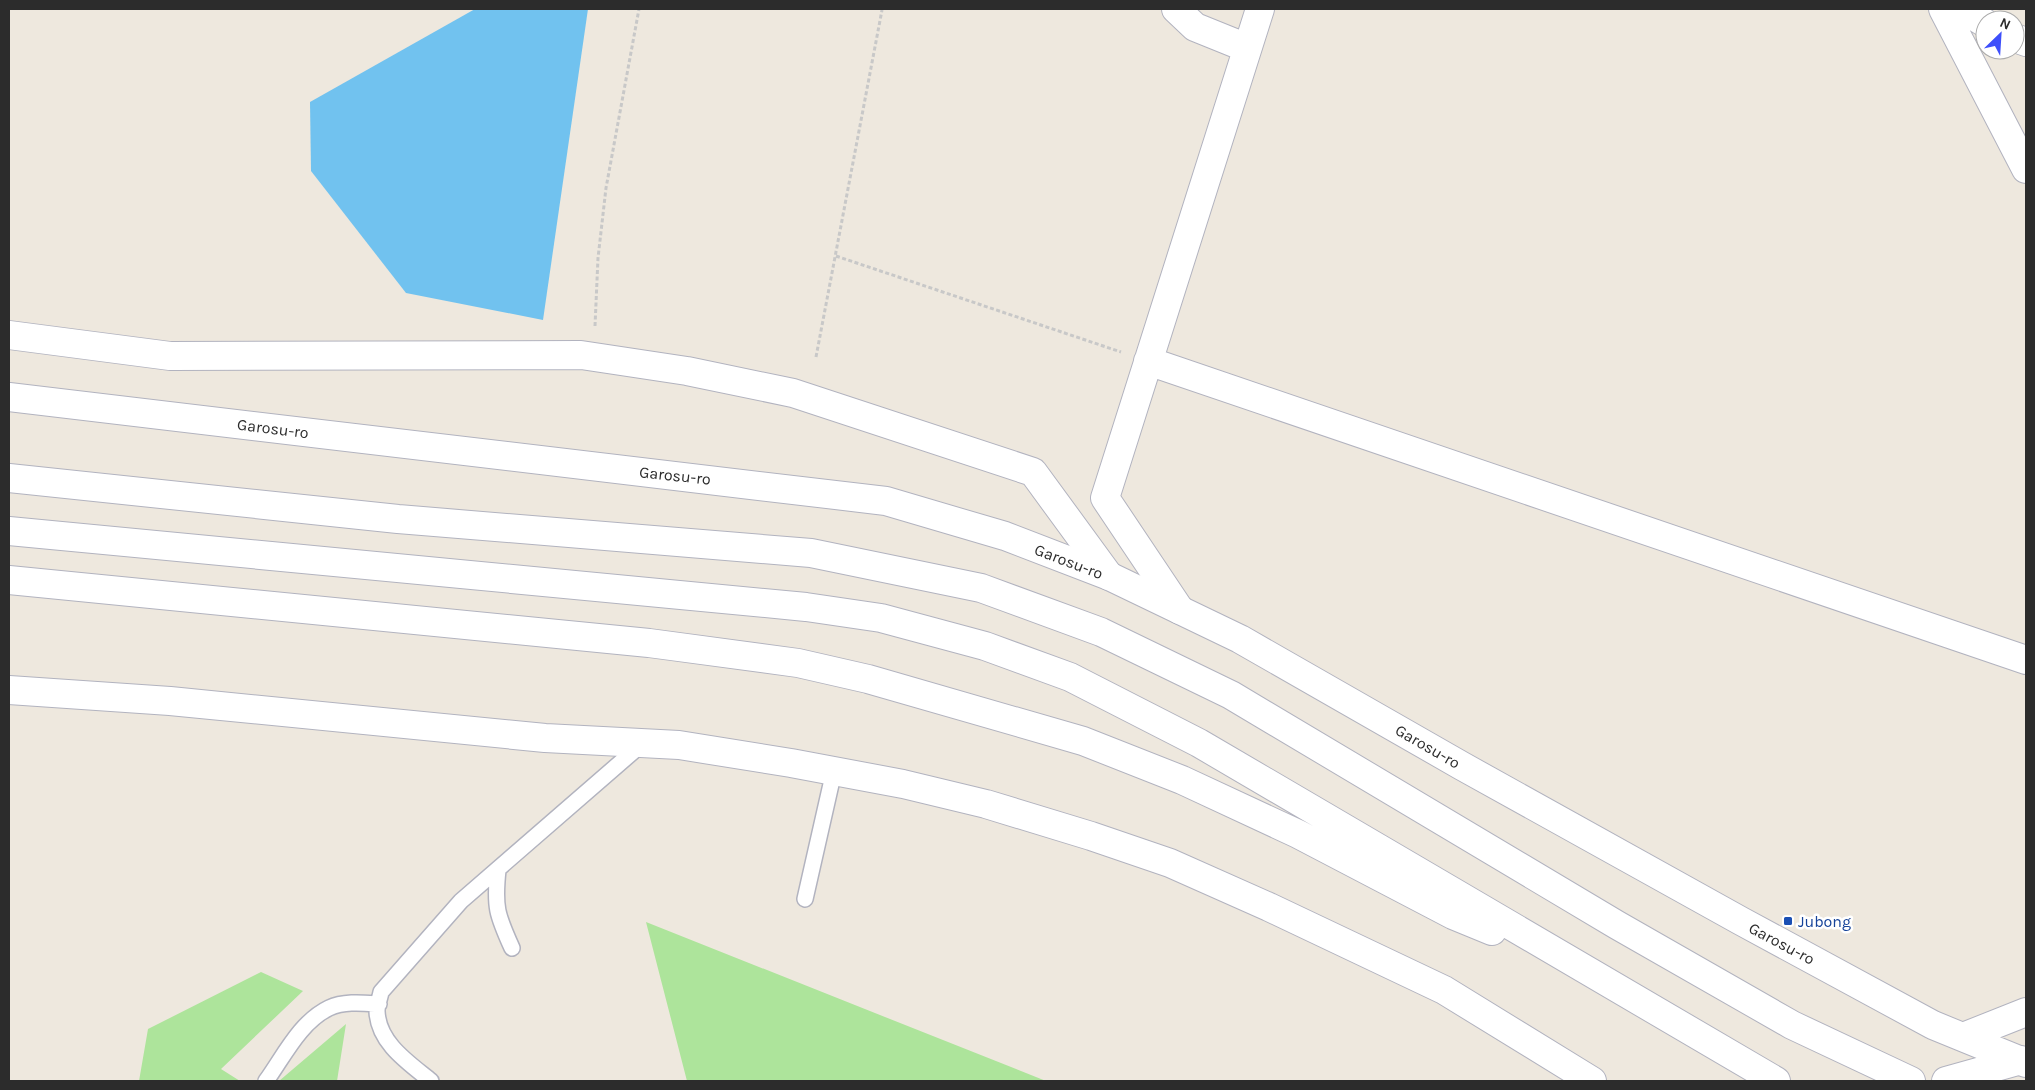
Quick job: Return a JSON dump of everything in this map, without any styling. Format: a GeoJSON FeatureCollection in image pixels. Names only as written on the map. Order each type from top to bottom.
{"type":"FeatureCollection","features":[{"type":"Feature","properties":{"kind":"main road"},"geometry":{"type":"LineString","coordinates":[[1176,9],[1195,27],[1247,48]]}},
{"type":"Feature","properties":{"kind":"main road"},"geometry":{"type":"LineString","coordinates":[[1180,610],[1105,498],[1260,9]]}},
{"type":"Feature","properties":{"kind":"main road"},"geometry":{"type":"LineString","coordinates":[[1943,9],[2026,169]]}},
{"type":"Feature","properties":{"kind":"main road"},"geometry":{"type":"LineString","coordinates":[[1962,9],[1975,17]]}},
{"type":"Feature","properties":{"kind":"main road"},"geometry":{"type":"LineString","coordinates":[[9,334],[170,356],[582,355],[687,371],[793,393],[1033,472],[1109,576]]}},
{"type":"Feature","properties":{"kind":"main road"},"geometry":{"type":"LineString","coordinates":[[1148,361],[2026,660]]}},
{"type":"Feature","properties":{"kind":"main road","name":"Garosu-ro"},"geometry":{"type":"LineString","coordinates":[[9,396],[886,501],[1005,536],[1109,576],[1240,639],[1462,766],[1732,916],[1933,1024],[2022,1063]]}},
{"type":"Feature","properties":{"kind":"main road"},"geometry":{"type":"LineString","coordinates":[[9,412],[92,407]]}},
{"type":"Feature","properties":{"kind":"main road"},"geometry":{"type":"LineString","coordinates":[[9,478],[398,519],[811,553],[981,588],[1101,632],[1231,695],[1617,925],[1784,1020],[1911,1081]]}},
{"type":"Feature","properties":{"kind":"main road"},"geometry":{"type":"LineString","coordinates":[[9,531],[806,607],[881,618],[985,646],[1070,677],[1199,743],[1776,1081]]}},
{"type":"Feature","properties":{"kind":"main road"},"geometry":{"type":"LineString","coordinates":[[9,580],[649,643],[798,663],[868,678],[1083,741],[1182,780],[1298,834],[1453,915],[1577,966]]}},
{"type":"Feature","properties":{"kind":"main road"},"geometry":{"type":"LineString","coordinates":[[9,690],[296,713],[545,738],[680,745],[834,770],[904,784],[986,804],[1091,836],[1170,863],[1269,907],[1444,990],[1592,1081]]}},
{"type":"Feature","properties":{"kind":"main road"},"geometry":{"type":"LineString","coordinates":[[1963,1037],[2026,1012]]}},
{"type":"Feature","properties":{"kind":"main road","name":"Garosu-ro"},"geometry":{"type":"LineString","coordinates":[[1946,1081],[2022,1063]]}},
{"type":"Feature","properties":{"kind":"lane"},"geometry":{"type":"LineString","coordinates":[[431,1081],[394,1051],[381,1028],[377,1011],[381,992],[455,907],[643,743]]}},
{"type":"Feature","properties":{"kind":"lane"},"geometry":{"type":"LineString","coordinates":[[805,899],[834,770]]}},
{"type":"Feature","properties":{"kind":"lane"},"geometry":{"type":"LineString","coordinates":[[498,870],[495,897],[499,919],[512,948]]}},
{"type":"Feature","properties":{"kind":"lane"},"geometry":{"type":"LineString","coordinates":[[266,1081],[306,1024],[330,1008],[353,1003],[379,1004]]}},
{"type":"Feature","properties":{"kind":"path"},"geometry":{"type":"LineString","coordinates":[[594,357],[601,221],[638,9]]}},
{"type":"Feature","properties":{"kind":"path"},"geometry":{"type":"LineString","coordinates":[[816,357],[882,10]]}},
{"type":"Feature","properties":{"kind":"path"},"geometry":{"type":"LineString","coordinates":[[836,256],[1148,361]]}},
{"type":"Feature","properties":{"kind":"green space"},"geometry":{"type":"Polygon","coordinates":[[[646,922],[1046,1081],[687,1081],[646,922]]]}},
{"type":"Feature","properties":{"kind":"green space"},"geometry":{"type":"Polygon","coordinates":[[[261,972],[303,991],[221,1069],[240,1081],[139,1081],[148,1029],[261,972]]]}},
{"type":"Feature","properties":{"kind":"green space"},"geometry":{"type":"Polygon","coordinates":[[[346,1024],[337,1081],[279,1081],[346,1024]]]}},
{"type":"Feature","properties":{"kind":"water"},"geometry":{"type":"Polygon","coordinates":[[[475,9],[588,9],[543,320],[406,293],[311,171],[310,102],[475,9]]]}},
{"type":"Feature","properties":{"kind":"place","name":"Jubong"},"geometry":{"type":"Point","coordinates":[1788,921]}}]}
